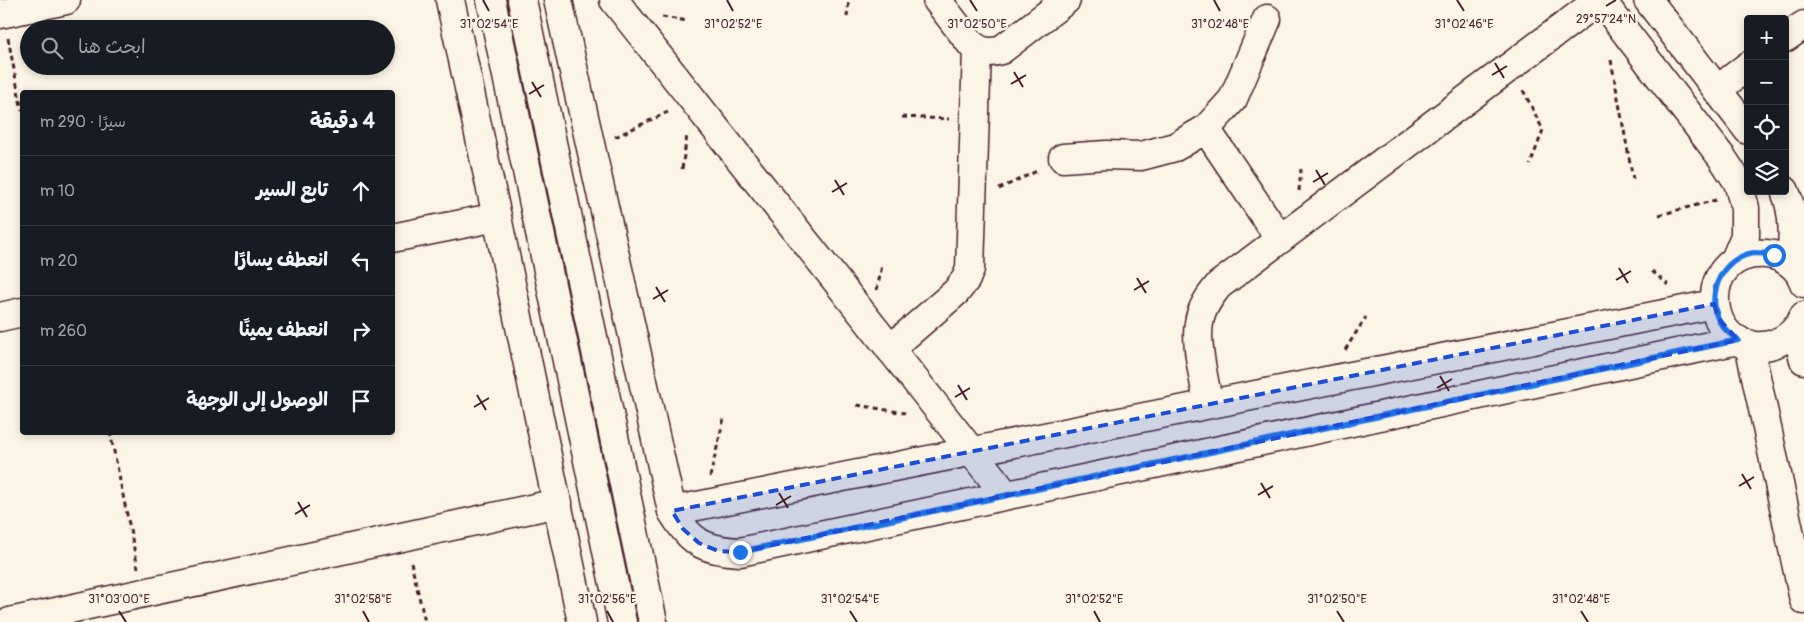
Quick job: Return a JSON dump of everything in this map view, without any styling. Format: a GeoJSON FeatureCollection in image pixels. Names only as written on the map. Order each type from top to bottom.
{"type":"FeatureCollection","features":[{"type":"Feature","properties":{"kind":"street"},"geometry":{"type":"LineString","coordinates":[[1,14],[66,0]]}},
{"type":"Feature","properties":{"kind":"street"},"geometry":{"type":"LineString","coordinates":[[450,0],[498,217],[580,612],[616,596]]}},
{"type":"Feature","properties":{"kind":"street"},"geometry":{"type":"LineString","coordinates":[[491,0],[622,622]]}},
{"type":"Feature","properties":{"kind":"street"},"geometry":{"type":"LineString","coordinates":[[522,0],[654,622]]}},
{"type":"Feature","properties":{"kind":"street"},"geometry":{"type":"LineString","coordinates":[[558,0],[672,510],[683,529],[699,543],[718,551],[740,552],[1744,342]]}},
{"type":"Feature","properties":{"kind":"street"},"geometry":{"type":"LineString","coordinates":[[937,0],[970,44],[977,49],[993,52],[1001,50],[1066,0]]}},
{"type":"Feature","properties":{"kind":"street"},"geometry":{"type":"LineString","coordinates":[[1208,404],[1198,336],[1199,321],[1207,300],[1219,285],[1600,0],[1723,159],[1743,180],[1745,236],[1735,260],[1723,272],[1716,286],[1714,304],[1718,318],[1726,331],[1744,342],[1762,346],[1775,344],[1786,338],[1801,325]]}},
{"type":"Feature","properties":{"kind":"street"},"geometry":{"type":"LineString","coordinates":[[1648,0],[1744,125]]}},
{"type":"Feature","properties":{"kind":"street"},"geometry":{"type":"LineString","coordinates":[[616,1],[1006,496]]}},
{"type":"Feature","properties":{"kind":"street"},"geometry":{"type":"LineString","coordinates":[[1063,158],[1106,155],[1141,156],[1175,147],[1206,129],[1233,99],[1267,19]]}},
{"type":"Feature","properties":{"kind":"street"},"geometry":{"type":"LineString","coordinates":[[1789,35],[1804,24]]}},
{"type":"Feature","properties":{"kind":"street"},"geometry":{"type":"LineString","coordinates":[[890,349],[956,292],[966,279],[970,269],[977,49]]}},
{"type":"Feature","properties":{"kind":"street"},"geometry":{"type":"LineString","coordinates":[[1716,90],[1744,69]]}},
{"type":"Feature","properties":{"kind":"street"},"geometry":{"type":"LineString","coordinates":[[1206,129],[1280,239]]}},
{"type":"Feature","properties":{"kind":"street"},"geometry":{"type":"LineString","coordinates":[[530,182],[559,176]]}},
{"type":"Feature","properties":{"kind":"street"},"geometry":{"type":"LineString","coordinates":[[1793,202],[1794,231],[1800,272]]}},
{"type":"Feature","properties":{"kind":"street"},"geometry":{"type":"LineString","coordinates":[[395,237],[498,217]]}},
{"type":"Feature","properties":{"kind":"street"},"geometry":{"type":"LineString","coordinates":[[1735,260],[1754,253],[1774,255],[1800,272]]}},
{"type":"Feature","properties":{"kind":"street"},"geometry":{"type":"LineString","coordinates":[[672,510],[1714,304]]}},
{"type":"Feature","properties":{"kind":"street"},"geometry":{"type":"LineString","coordinates":[[0,316],[20,312]]}},
{"type":"Feature","properties":{"kind":"street"},"geometry":{"type":"LineString","coordinates":[[1801,325],[1804,360]]}},
{"type":"Feature","properties":{"kind":"street"},"geometry":{"type":"LineString","coordinates":[[1744,342],[1804,600]]}},
{"type":"Feature","properties":{"kind":"street"},"geometry":{"type":"LineString","coordinates":[[10,622],[558,503]]}},
{"type":"Feature","properties":{"kind":"path"},"geometry":{"type":"LineString","coordinates":[[847,17],[848,0]]}},
{"type":"Feature","properties":{"kind":"path"},"geometry":{"type":"LineString","coordinates":[[1,14],[20,102]]}},
{"type":"Feature","properties":{"kind":"path"},"geometry":{"type":"LineString","coordinates":[[1611,56],[1633,179]]}},
{"type":"Feature","properties":{"kind":"path"},"geometry":{"type":"LineString","coordinates":[[1512,65],[1543,130],[1530,165]]}},
{"type":"Feature","properties":{"kind":"path"},"geometry":{"type":"LineString","coordinates":[[591,149],[693,100]]}},
{"type":"Feature","properties":{"kind":"path"},"geometry":{"type":"LineString","coordinates":[[682,169],[693,100]]}},
{"type":"Feature","properties":{"kind":"path"},"geometry":{"type":"LineString","coordinates":[[902,118],[974,119]]}},
{"type":"Feature","properties":{"kind":"path"},"geometry":{"type":"LineString","coordinates":[[972,203],[1063,158]]}},
{"type":"Feature","properties":{"kind":"path"},"geometry":{"type":"LineString","coordinates":[[1659,215],[1720,199],[1745,208]]}},
{"type":"Feature","properties":{"kind":"path"},"geometry":{"type":"LineString","coordinates":[[856,405],[946,419]]}},
{"type":"Feature","properties":{"kind":"path"},"geometry":{"type":"LineString","coordinates":[[703,504],[724,418]]}},
{"type":"Feature","properties":{"kind":"path"},"geometry":{"type":"LineString","coordinates":[[111,435],[144,593]]}},
{"type":"Feature","properties":{"kind":"path"},"geometry":{"type":"LineString","coordinates":[[405,536],[425,622]]}},
{"type":"Feature","properties":{"kind":"highlighted area"},"geometry":{"type":"Polygon","coordinates":[[[1714,304],[1718,318],[1738,340],[740,552],[718,551],[699,543],[683,529],[672,511],[1714,304]]]}},
{"type":"Feature","properties":{"kind":"route"},"geometry":{"type":"LineString","coordinates":[[740,552],[1738,340],[1726,331],[1718,318],[1714,304],[1716,286],[1723,272],[1735,260],[1754,253],[1774,255]]}}]}
